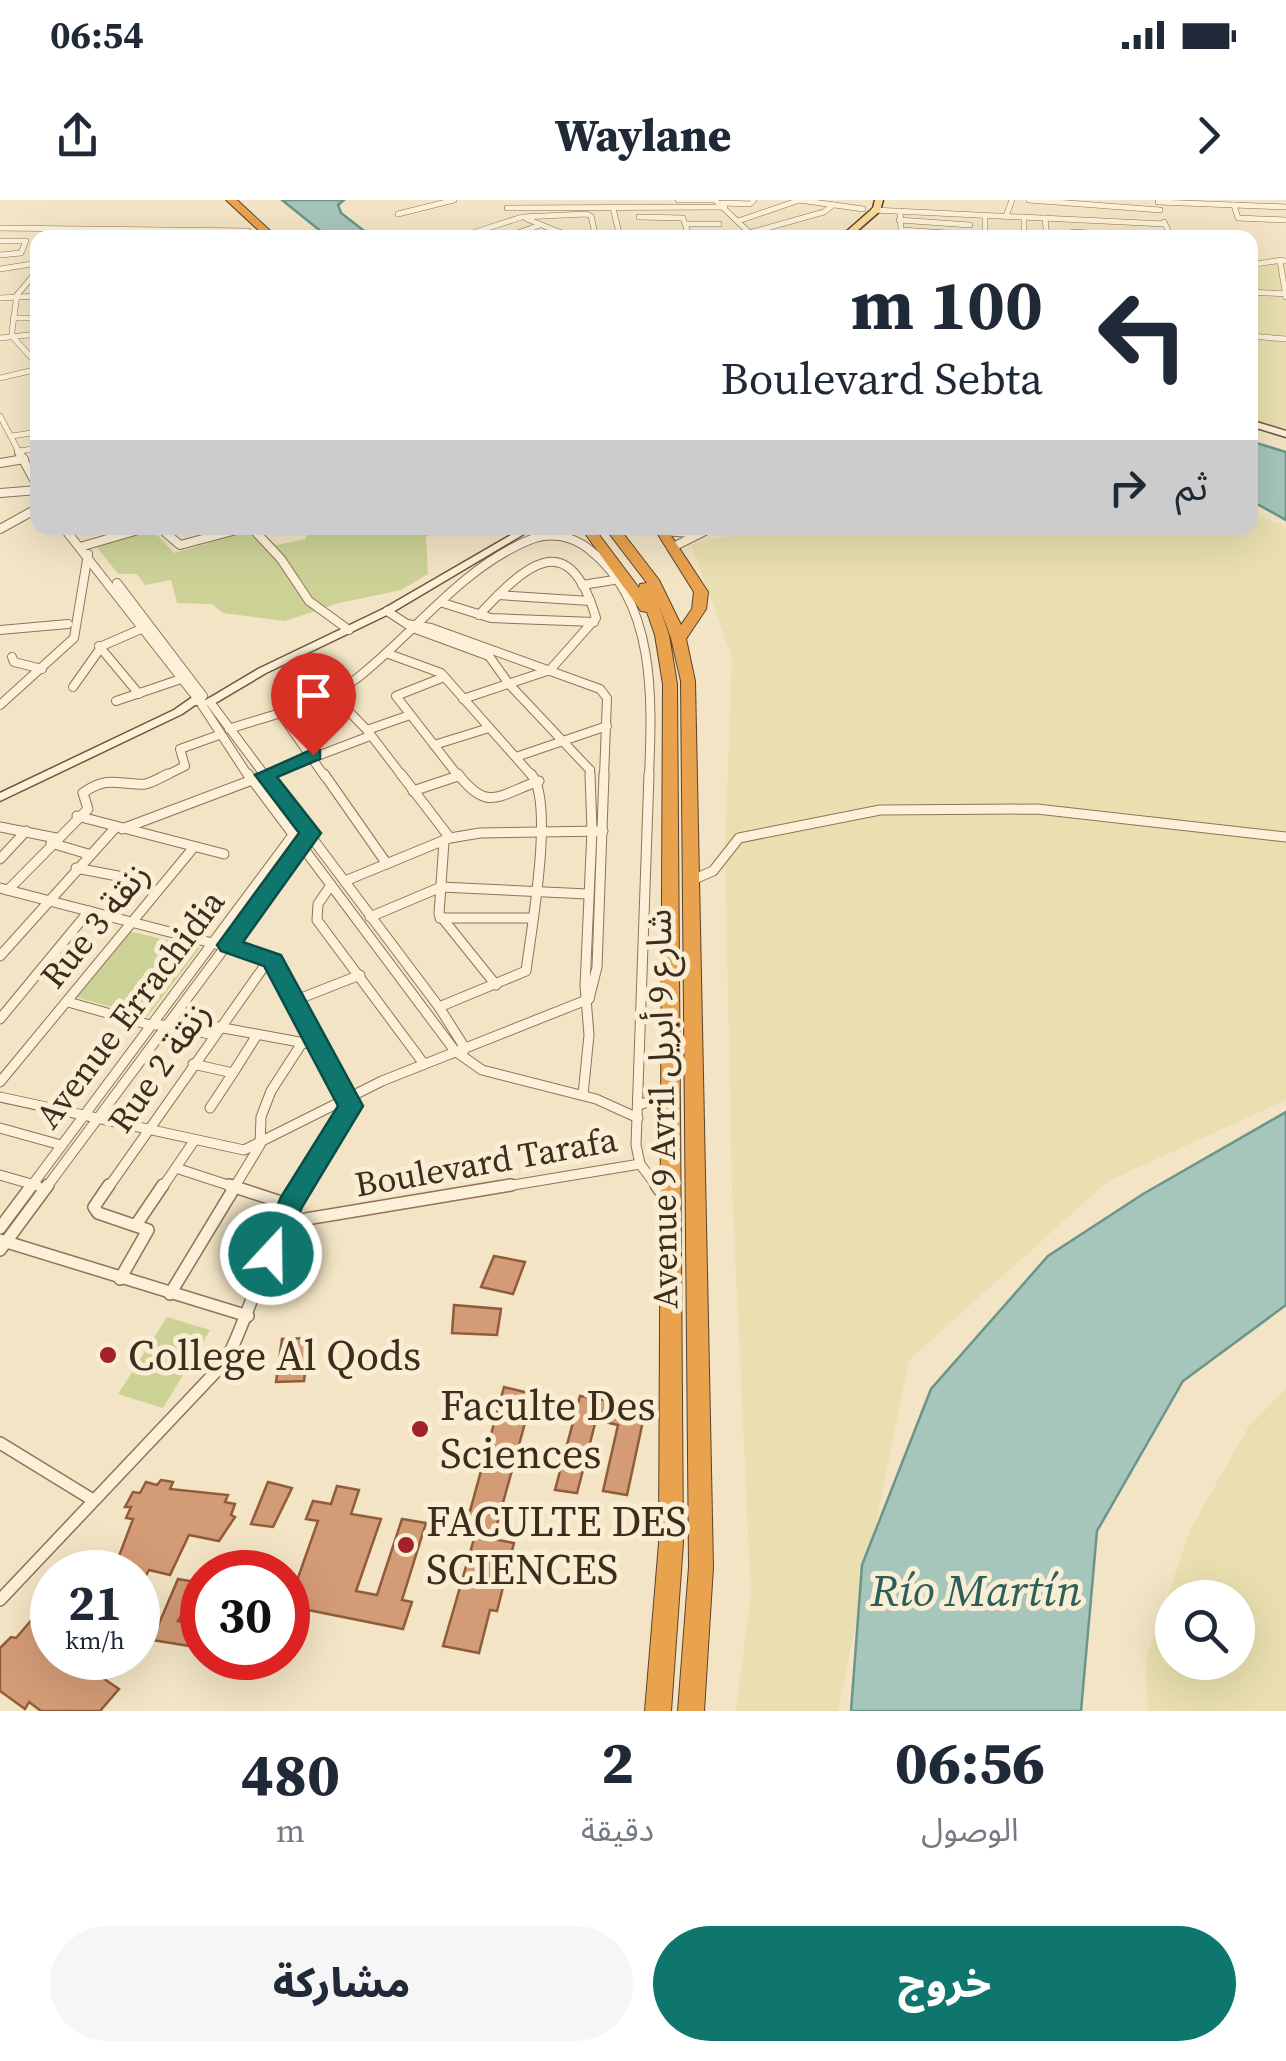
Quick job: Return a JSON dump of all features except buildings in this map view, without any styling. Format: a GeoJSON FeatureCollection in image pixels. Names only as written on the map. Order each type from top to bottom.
{"type":"FeatureCollection","features":[{"type":"Feature","properties":{"kind":"highway"},"geometry":{"type":"LineString","coordinates":[[230,200],[264,230]]}},
{"type":"Feature","properties":{"kind":"highway"},"geometry":{"type":"LineString","coordinates":[[247,200],[280,230]]}},
{"type":"Feature","properties":{"kind":"highway"},"geometry":{"type":"LineString","coordinates":[[594,535],[672,628]]}},
{"type":"Feature","properties":{"kind":"highway","name":"Avenue 9 Avril شارع 9 أبريل"},"geometry":{"type":"LineString","coordinates":[[604,535],[672,628],[671,1543],[658,1711]]}},
{"type":"Feature","properties":{"kind":"highway","name":"Avenue 9 Avril شارع 9 أبريل"},"geometry":{"type":"LineString","coordinates":[[618,535],[636,555],[672,628],[688,681],[701,1566],[691,1711]]}},
{"type":"Feature","properties":{"kind":"highway"},"geometry":{"type":"LineString","coordinates":[[632,535],[663,575],[673,598],[672,628]]}},
{"type":"Feature","properties":{"kind":"highway"},"geometry":{"type":"LineString","coordinates":[[665,535],[697,583],[702,600],[672,628]]}},
{"type":"Feature","properties":{"kind":"main road"},"geometry":{"type":"LineString","coordinates":[[850,230],[870,208]]}},
{"type":"Feature","properties":{"kind":"street"},"geometry":{"type":"LineString","coordinates":[[410,200],[422,208]]}},
{"type":"Feature","properties":{"kind":"street"},"geometry":{"type":"LineString","coordinates":[[398,214],[454,200]]}},
{"type":"Feature","properties":{"kind":"street"},"geometry":{"type":"LineString","coordinates":[[494,200],[554,230]]}},
{"type":"Feature","properties":{"kind":"street"},"geometry":{"type":"LineString","coordinates":[[678,200],[750,204],[754,200]]}},
{"type":"Feature","properties":{"kind":"street"},"geometry":{"type":"LineString","coordinates":[[738,221],[800,200],[900,211],[1165,224]]}},
{"type":"Feature","properties":{"kind":"street"},"geometry":{"type":"LineString","coordinates":[[1006,216],[1012,200]]}},
{"type":"Feature","properties":{"kind":"street"},"geometry":{"type":"LineString","coordinates":[[1025,230],[1032,200],[1160,210]]}},
{"type":"Feature","properties":{"kind":"street"},"geometry":{"type":"LineString","coordinates":[[1166,230],[1158,201],[1256,203],[1286,208]]}},
{"type":"Feature","properties":{"kind":"street"},"geometry":{"type":"LineString","coordinates":[[507,208],[602,204],[640,208],[722,202]]}},
{"type":"Feature","properties":{"kind":"street"},"geometry":{"type":"LineString","coordinates":[[722,202],[747,230]]}},
{"type":"Feature","properties":{"kind":"street"},"geometry":{"type":"LineString","coordinates":[[1047,230],[1054,202]]}},
{"type":"Feature","properties":{"kind":"street"},"geometry":{"type":"LineString","coordinates":[[1073,230],[1074,202]]}},
{"type":"Feature","properties":{"kind":"street"},"geometry":{"type":"LineString","coordinates":[[768,230],[824,212],[833,204]]}},
{"type":"Feature","properties":{"kind":"street"},"geometry":{"type":"LineString","coordinates":[[1098,230],[1099,205]]}},
{"type":"Feature","properties":{"kind":"street"},"geometry":{"type":"LineString","coordinates":[[1234,205],[1238,218],[1286,220]]}},
{"type":"Feature","properties":{"kind":"street"},"geometry":{"type":"LineString","coordinates":[[1109,206],[1109,221]]}},
{"type":"Feature","properties":{"kind":"street"},"geometry":{"type":"LineString","coordinates":[[613,208],[616,230]]}},
{"type":"Feature","properties":{"kind":"street"},"geometry":{"type":"LineString","coordinates":[[640,208],[641,230]]}},
{"type":"Feature","properties":{"kind":"street"},"geometry":{"type":"LineString","coordinates":[[1134,208],[1136,223]]}},
{"type":"Feature","properties":{"kind":"street"},"geometry":{"type":"LineString","coordinates":[[900,211],[901,230]]}},
{"type":"Feature","properties":{"kind":"street"},"geometry":{"type":"LineString","coordinates":[[482,230],[522,217],[589,214],[594,230]]}},
{"type":"Feature","properties":{"kind":"street"},"geometry":{"type":"LineString","coordinates":[[970,215],[971,230]]}},
{"type":"Feature","properties":{"kind":"street"},"geometry":{"type":"LineString","coordinates":[[639,216],[682,217],[687,230]]}},
{"type":"Feature","properties":{"kind":"street"},"geometry":{"type":"LineString","coordinates":[[985,216],[985,230]]}},
{"type":"Feature","properties":{"kind":"street"},"geometry":{"type":"LineString","coordinates":[[899,220],[970,224]]}},
{"type":"Feature","properties":{"kind":"street"},"geometry":{"type":"LineString","coordinates":[[686,224],[719,224]]}},
{"type":"Feature","properties":{"kind":"street"},"geometry":{"type":"LineString","coordinates":[[526,230],[541,225]]}},
{"type":"Feature","properties":{"kind":"street"},"geometry":{"type":"LineString","coordinates":[[0,228],[157,230]]}},
{"type":"Feature","properties":{"kind":"street"},"geometry":{"type":"LineString","coordinates":[[0,241],[26,242],[22,252],[2,255]]}},
{"type":"Feature","properties":{"kind":"street"},"geometry":{"type":"LineString","coordinates":[[2,255],[18,265]]}},
{"type":"Feature","properties":{"kind":"street"},"geometry":{"type":"LineString","coordinates":[[1258,264],[1284,260],[1286,295],[1258,293]]}},
{"type":"Feature","properties":{"kind":"street"},"geometry":{"type":"LineString","coordinates":[[0,269],[30,266]]}},
{"type":"Feature","properties":{"kind":"street"},"geometry":{"type":"LineString","coordinates":[[30,278],[17,295],[12,336],[30,357]]}},
{"type":"Feature","properties":{"kind":"street"},"geometry":{"type":"LineString","coordinates":[[0,298],[30,296]]}},
{"type":"Feature","properties":{"kind":"street"},"geometry":{"type":"LineString","coordinates":[[13,318],[30,318]]}},
{"type":"Feature","properties":{"kind":"street"},"geometry":{"type":"LineString","coordinates":[[0,338],[30,335]]}},
{"type":"Feature","properties":{"kind":"street"},"geometry":{"type":"LineString","coordinates":[[1258,337],[1286,339]]}},
{"type":"Feature","properties":{"kind":"street"},"geometry":{"type":"LineString","coordinates":[[0,378],[30,369]]}},
{"type":"Feature","properties":{"kind":"street"},"geometry":{"type":"LineString","coordinates":[[0,416],[30,470]]}},
{"type":"Feature","properties":{"kind":"street"},"geometry":{"type":"LineString","coordinates":[[1258,425],[1286,434]]}},
{"type":"Feature","properties":{"kind":"street"},"geometry":{"type":"LineString","coordinates":[[0,463],[30,453]]}},
{"type":"Feature","properties":{"kind":"street"},"geometry":{"type":"LineString","coordinates":[[24,457],[30,458]]}},
{"type":"Feature","properties":{"kind":"street"},"geometry":{"type":"LineString","coordinates":[[0,494],[30,489]]}},
{"type":"Feature","properties":{"kind":"street"},"geometry":{"type":"LineString","coordinates":[[0,529],[30,512]]}},
{"type":"Feature","properties":{"kind":"street"},"geometry":{"type":"LineString","coordinates":[[73,535],[310,833],[439,1008],[461,1051]]}},
{"type":"Feature","properties":{"kind":"street"},"geometry":{"type":"LineString","coordinates":[[85,550],[125,535]]}},
{"type":"Feature","properties":{"kind":"street"},"geometry":{"type":"LineString","coordinates":[[168,535],[180,545],[218,535]]}},
{"type":"Feature","properties":{"kind":"street"},"geometry":{"type":"LineString","coordinates":[[259,535],[310,601],[349,630]]}},
{"type":"Feature","properties":{"kind":"street"},"geometry":{"type":"LineString","coordinates":[[0,797],[387,611],[508,535]]}},
{"type":"Feature","properties":{"kind":"street"},"geometry":{"type":"LineString","coordinates":[[230,729],[332,693],[354,680],[412,626],[514,548],[542,535]]}},
{"type":"Feature","properties":{"kind":"street"},"geometry":{"type":"LineString","coordinates":[[553,535],[570,537],[600,558],[642,635],[650,693],[636,1146],[640,1164],[670,1205]]}},
{"type":"Feature","properties":{"kind":"street"},"geometry":{"type":"LineString","coordinates":[[672,547],[692,535]]}},
{"type":"Feature","properties":{"kind":"street"},"geometry":{"type":"LineString","coordinates":[[85,550],[148,626]]}},
{"type":"Feature","properties":{"kind":"street"},"geometry":{"type":"LineString","coordinates":[[0,705],[78,631],[85,550]]}},
{"type":"Feature","properties":{"kind":"street"},"geometry":{"type":"LineString","coordinates":[[480,615],[530,566],[540,564],[570,568],[590,601],[594,622]]}},
{"type":"Feature","properties":{"kind":"street"},"geometry":{"type":"LineString","coordinates":[[82,578],[102,574]]}},
{"type":"Feature","properties":{"kind":"street"},"geometry":{"type":"LineString","coordinates":[[582,585],[614,580]]}},
{"type":"Feature","properties":{"kind":"street"},"geometry":{"type":"LineString","coordinates":[[498,596],[590,601]]}},
{"type":"Feature","properties":{"kind":"street"},"geometry":{"type":"LineString","coordinates":[[443,603],[480,615],[594,622]]}},
{"type":"Feature","properties":{"kind":"street"},"geometry":{"type":"LineString","coordinates":[[387,611],[412,626],[489,656],[509,684],[590,770],[598,831],[588,894],[585,986],[589,1000]]}},
{"type":"Feature","properties":{"kind":"street"},"geometry":{"type":"LineString","coordinates":[[463,699],[550,670],[594,622]]}},
{"type":"Feature","properties":{"kind":"street"},"geometry":{"type":"LineString","coordinates":[[0,630],[68,624]]}},
{"type":"Feature","properties":{"kind":"street"},"geometry":{"type":"LineString","coordinates":[[73,687],[89,655],[100,646],[148,626]]}},
{"type":"Feature","properties":{"kind":"street"},"geometry":{"type":"LineString","coordinates":[[412,626],[501,652],[600,689],[608,702],[598,831],[597,967],[589,1000],[583,1095]]}},
{"type":"Feature","properties":{"kind":"street"},"geometry":{"type":"LineString","coordinates":[[100,646],[139,694]]}},
{"type":"Feature","properties":{"kind":"street"},"geometry":{"type":"LineString","coordinates":[[489,656],[501,652]]}},
{"type":"Feature","properties":{"kind":"street"},"geometry":{"type":"LineString","coordinates":[[386,653],[437,670],[539,781],[542,832],[526,971],[439,1008]]}},
{"type":"Feature","properties":{"kind":"street"},"geometry":{"type":"LineString","coordinates":[[295,656],[369,733],[447,840],[440,918],[496,985]]}},
{"type":"Feature","properties":{"kind":"street"},"geometry":{"type":"LineString","coordinates":[[12,657],[14,662],[42,668]]}},
{"type":"Feature","properties":{"kind":"street"},"geometry":{"type":"LineString","coordinates":[[116,701],[187,677]]}},
{"type":"Feature","properties":{"kind":"street"},"geometry":{"type":"LineString","coordinates":[[444,677],[396,696],[474,795],[484,800],[539,781]]}},
{"type":"Feature","properties":{"kind":"street"},"geometry":{"type":"LineString","coordinates":[[203,700],[219,735],[293,836],[461,1051],[482,1070],[583,1095],[638,1118]]}},
{"type":"Feature","properties":{"kind":"street"},"geometry":{"type":"LineString","coordinates":[[279,712],[388,864]]}},
{"type":"Feature","properties":{"kind":"street"},"geometry":{"type":"LineString","coordinates":[[0,956],[88,854],[119,828],[265,775],[410,715]]}},
{"type":"Feature","properties":{"kind":"street"},"geometry":{"type":"LineString","coordinates":[[516,758],[607,726]]}},
{"type":"Feature","properties":{"kind":"street"},"geometry":{"type":"LineString","coordinates":[[434,745],[488,728]]}},
{"type":"Feature","properties":{"kind":"street"},"geometry":{"type":"LineString","coordinates":[[4,889],[90,807],[83,793],[87,790],[118,779],[146,784],[175,773],[185,766],[179,750],[219,735]]}},
{"type":"Feature","properties":{"kind":"street"},"geometry":{"type":"LineString","coordinates":[[590,770],[603,768]]}},
{"type":"Feature","properties":{"kind":"street"},"geometry":{"type":"LineString","coordinates":[[413,791],[458,776]]}},
{"type":"Feature","properties":{"kind":"street"},"geometry":{"type":"LineString","coordinates":[[692,880],[713,871],[739,838],[880,810],[1076,811],[1286,837]]}},
{"type":"Feature","properties":{"kind":"street"},"geometry":{"type":"LineString","coordinates":[[77,816],[224,854]]}},
{"type":"Feature","properties":{"kind":"street","name":"Avenue Errachidia"},"geometry":{"type":"LineString","coordinates":[[0,1228],[302,823]]}},
{"type":"Feature","properties":{"kind":"street"},"geometry":{"type":"LineString","coordinates":[[5,828],[26,831],[88,854]]}},
{"type":"Feature","properties":{"kind":"street"},"geometry":{"type":"LineString","coordinates":[[0,859],[26,831]]}},
{"type":"Feature","properties":{"kind":"street"},"geometry":{"type":"LineString","coordinates":[[345,881],[474,833],[598,831]]}},
{"type":"Feature","properties":{"kind":"street","name":"Avenue Errachidia"},"geometry":{"type":"LineString","coordinates":[[2,1244],[171,1025],[310,833]]}},
{"type":"Feature","properties":{"kind":"street","name":"Rue 3 زنقة"},"geometry":{"type":"LineString","coordinates":[[0,1082],[194,848]]}},
{"type":"Feature","properties":{"kind":"street"},"geometry":{"type":"LineString","coordinates":[[76,868],[123,876]]}},
{"type":"Feature","properties":{"kind":"street"},"geometry":{"type":"LineString","coordinates":[[331,885],[318,904],[317,920],[424,1064]]}},
{"type":"Feature","properties":{"kind":"street"},"geometry":{"type":"LineString","coordinates":[[370,917],[441,887],[588,894]]}},
{"type":"Feature","properties":{"kind":"street"},"geometry":{"type":"LineString","coordinates":[[0,1600],[217,1372],[237,1343],[290,1204],[346,1120],[350,1099],[270,958],[4,889]]}},
{"type":"Feature","properties":{"kind":"street"},"geometry":{"type":"LineString","coordinates":[[0,1020],[88,911]]}},
{"type":"Feature","properties":{"kind":"street"},"geometry":{"type":"LineString","coordinates":[[440,918],[533,918]]}},
{"type":"Feature","properties":{"kind":"street","name":"Rue 2 زنقة"},"geometry":{"type":"LineString","coordinates":[[94,1207],[270,958]]}},
{"type":"Feature","properties":{"kind":"street"},"geometry":{"type":"LineString","coordinates":[[296,1000],[360,975]]}},
{"type":"Feature","properties":{"kind":"street"},"geometry":{"type":"LineString","coordinates":[[0,1097],[239,1150],[260,1144],[424,1064],[589,1000]]}},
{"type":"Feature","properties":{"kind":"street"},"geometry":{"type":"LineString","coordinates":[[68,1002],[150,1026],[257,1035],[321,1046]]}},
{"type":"Feature","properties":{"kind":"street"},"geometry":{"type":"LineString","coordinates":[[210,1108],[257,1035]]}},
{"type":"Feature","properties":{"kind":"street"},"geometry":{"type":"LineString","coordinates":[[170,1294],[260,1144],[258,1117],[302,1043]]}},
{"type":"Feature","properties":{"kind":"street"},"geometry":{"type":"LineString","coordinates":[[194,1064],[232,1073]]}},
{"type":"Feature","properties":{"kind":"street"},"geometry":{"type":"LineString","coordinates":[[639,1105],[670,1094]]}},
{"type":"Feature","properties":{"kind":"street"},"geometry":{"type":"LineString","coordinates":[[0,1128],[62,1145]]}},
{"type":"Feature","properties":{"kind":"street"},"geometry":{"type":"LineString","coordinates":[[136,1225],[194,1141]]}},
{"type":"Feature","properties":{"kind":"street","name":"Boulevard Tarafa"},"geometry":{"type":"LineString","coordinates":[[282,1223],[640,1164]]}},
{"type":"Feature","properties":{"kind":"street"},"geometry":{"type":"LineString","coordinates":[[176,1168],[290,1204]]}},
{"type":"Feature","properties":{"kind":"street"},"geometry":{"type":"LineString","coordinates":[[0,1175],[45,1190]]}},
{"type":"Feature","properties":{"kind":"street"},"geometry":{"type":"LineString","coordinates":[[94,1207],[98,1213],[148,1230],[120,1279]]}},
{"type":"Feature","properties":{"kind":"street"},"geometry":{"type":"LineString","coordinates":[[2,1244],[248,1316]]}},
{"type":"Feature","properties":{"kind":"street"},"geometry":{"type":"LineString","coordinates":[[0,1443],[93,1500]]}},
{"type":"Feature","properties":{"kind":"shaded area"},"geometry":{"type":"Polygon","coordinates":[[[1286,263],[1286,432],[1258,423],[1258,268],[1286,263]]]}},
{"type":"Feature","properties":{"kind":"shaded area"},"geometry":{"type":"Polygon","coordinates":[[[1258,515],[1286,527],[1286,1100],[1108,1181],[909,1360],[838,1711],[736,1711],[751,1594],[732,1187],[725,851],[732,657],[691,544],[735,535],[1258,535],[1258,515]]]}},
{"type":"Feature","properties":{"kind":"shaded area"},"geometry":{"type":"Polygon","coordinates":[[[1286,1389],[1286,1711],[1148,1711],[1146,1659],[1155,1633],[1155,1680],[1255,1680],[1255,1580],[1173,1580],[1191,1528],[1249,1426],[1286,1389]]]}},
{"type":"Feature","properties":{"kind":"green space"},"geometry":{"type":"Polygon","coordinates":[[[132,535],[158,535],[174,553],[236,535],[264,535],[276,545],[306,539],[306,535],[430,535],[426,537],[428,574],[401,590],[335,604],[285,621],[223,613],[212,604],[177,603],[171,580],[145,585],[137,574],[118,574],[96,546],[132,535]]]}},
{"type":"Feature","properties":{"kind":"green space"},"geometry":{"type":"Polygon","coordinates":[[[128,931],[200,948],[147,1017],[75,997],[128,931]]]}},
{"type":"Feature","properties":{"kind":"green space"},"geometry":{"type":"Polygon","coordinates":[[[167,1317],[210,1330],[163,1408],[118,1394],[167,1317]]]}},
{"type":"Feature","properties":{"kind":"water"},"geometry":{"type":"Polygon","coordinates":[[[282,200],[344,200],[338,205],[341,213],[363,230],[319,230],[282,200]]]}},
{"type":"Feature","properties":{"kind":"water"},"geometry":{"type":"Polygon","coordinates":[[[1258,443],[1286,452],[1286,520],[1258,504],[1258,443]]]}},
{"type":"Feature","properties":{"kind":"water","name":"Río Martín"},"geometry":{"type":"Polygon","coordinates":[[[1286,1112],[1286,1305],[1183,1381],[1097,1531],[1081,1711],[851,1711],[862,1565],[931,1389],[1048,1256],[1143,1194],[1286,1112]]]}},
{"type":"Feature","properties":{"kind":"place","name":"College Al Qods"},"geometry":{"type":"Point","coordinates":[108,1355]}},
{"type":"Feature","properties":{"kind":"place","name":"Faculte Des Sciences"},"geometry":{"type":"Point","coordinates":[420,1429]}},
{"type":"Feature","properties":{"kind":"place","name":"FACULTE DES SCIENCES"},"geometry":{"type":"Point","coordinates":[406,1545]}},
{"type":"Feature","properties":{"kind":"route"},"geometry":{"type":"LineString","coordinates":[[271,1254],[290,1204],[346,1120],[351,1106],[348,1094],[272,961],[229,945],[310,833],[265,775],[313,755]]}}]}
